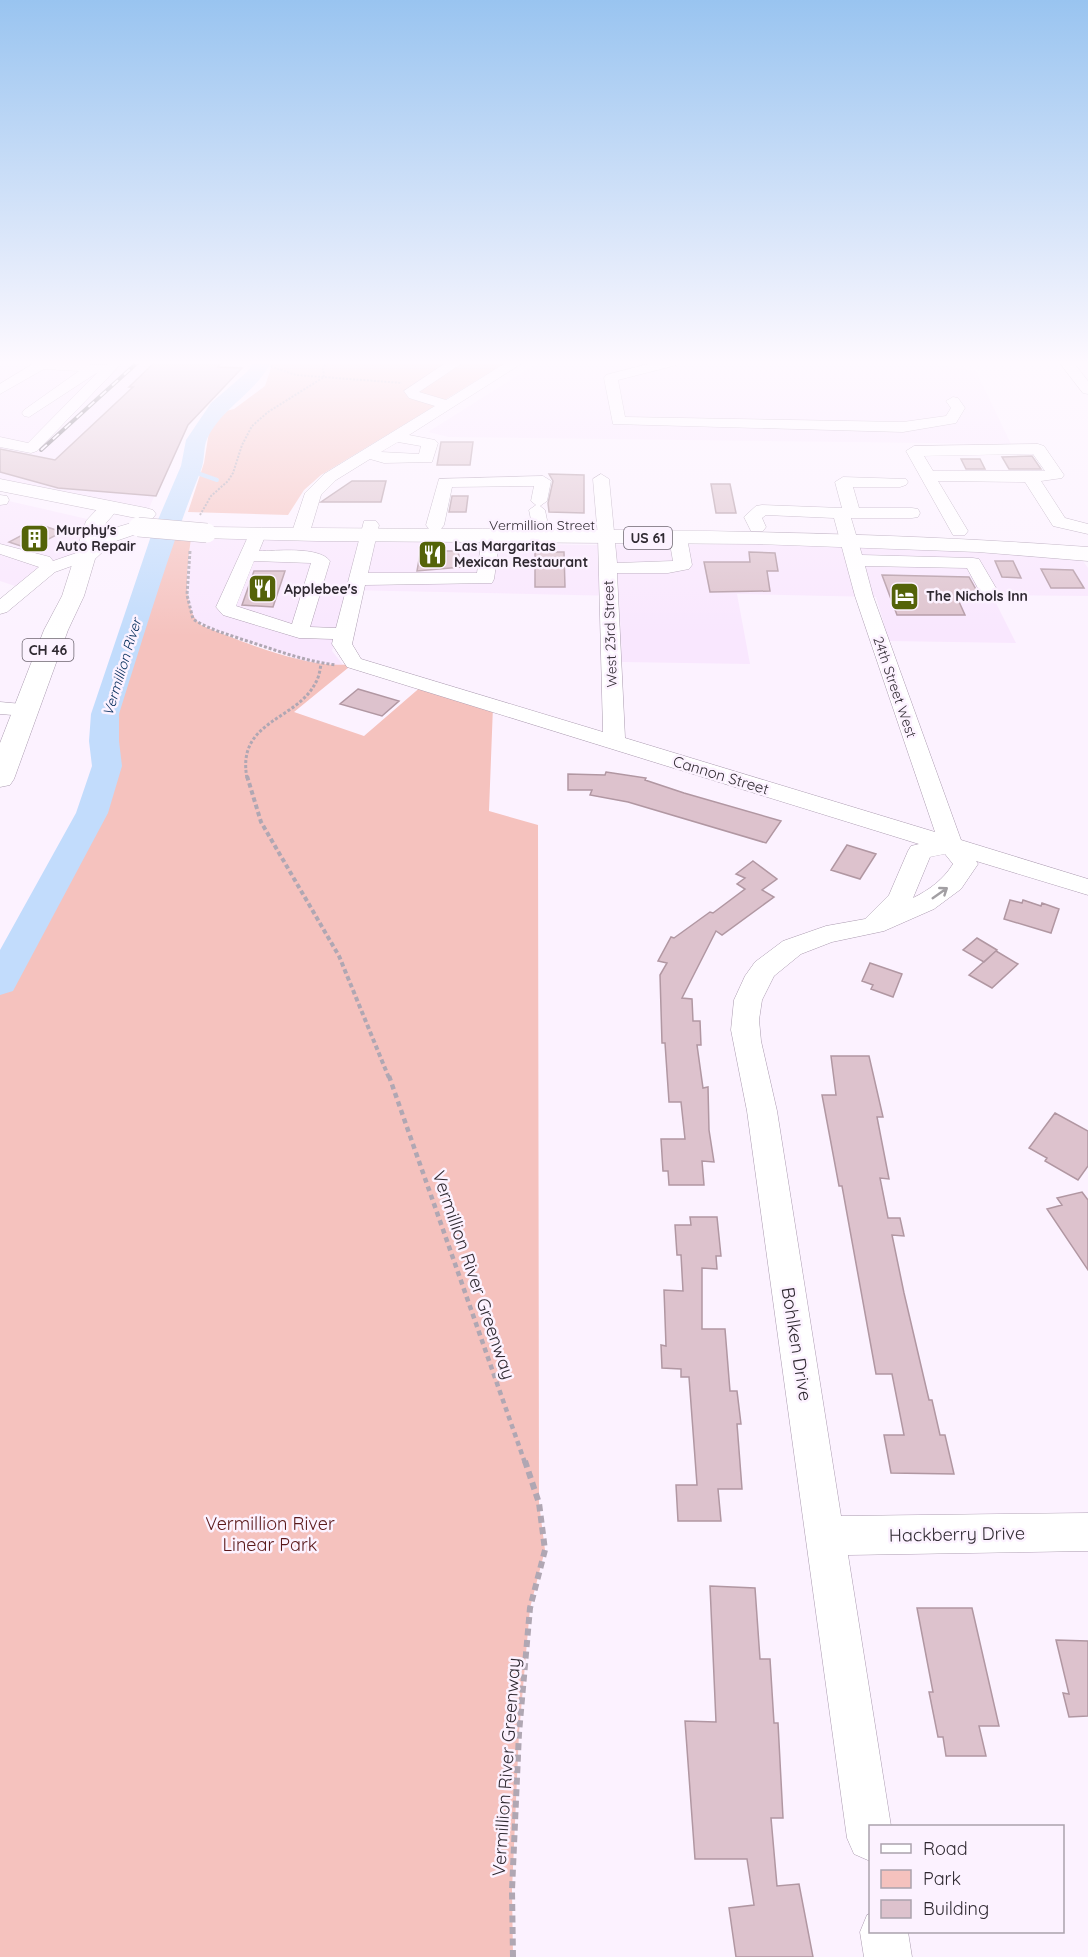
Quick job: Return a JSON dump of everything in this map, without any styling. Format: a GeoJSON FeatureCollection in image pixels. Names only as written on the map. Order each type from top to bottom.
{"type":"FeatureCollection","features":[{"type":"Feature","properties":{"kind":"main road","name":"Vermillion Street"},"geometry":{"type":"LineString","coordinates":[[0,485],[103,515]]}},
{"type":"Feature","properties":{"kind":"main road","name":"Vermillion Street"},"geometry":{"type":"LineString","coordinates":[[0,500],[142,521],[491,537],[757,527],[848,531],[1005,546],[1086,539]]}},
{"type":"Feature","properties":{"kind":"main road","name":"Vermillion Street"},"geometry":{"type":"LineString","coordinates":[[369,530],[435,525],[539,512],[606,531],[678,538],[848,531],[959,531],[1086,539]]}},
{"type":"Feature","properties":{"kind":"main road","name":"CH 46"},"geometry":{"type":"LineString","coordinates":[[0,779],[56,630],[73,596],[103,515]]}},
{"type":"Feature","properties":{"kind":"main road"},"geometry":{"type":"LineString","coordinates":[[88,554],[105,537],[142,521]]}},
{"type":"Feature","properties":{"kind":"main road","name":"Vermillion Street"},"geometry":{"type":"LineString","coordinates":[[205,525],[257,534],[300,530]]}},
{"type":"Feature","properties":{"kind":"street"},"geometry":{"type":"LineString","coordinates":[[300,530],[313,493],[330,477],[367,454],[384,458],[426,459],[427,453]]}},
{"type":"Feature","properties":{"kind":"street"},"geometry":{"type":"LineString","coordinates":[[915,453],[959,531]]}},
{"type":"Feature","properties":{"kind":"street"},"geometry":{"type":"LineString","coordinates":[[927,476],[1056,476],[1041,453]]}},
{"type":"Feature","properties":{"kind":"street"},"geometry":{"type":"LineString","coordinates":[[1030,477],[1059,522],[1086,539]]}},
{"type":"Feature","properties":{"kind":"street","name":"West 23rd Street"},"geometry":{"type":"LineString","coordinates":[[601,479],[608,568],[614,742]]}},
{"type":"Feature","properties":{"kind":"street"},"geometry":{"type":"LineString","coordinates":[[435,525],[445,482],[543,482],[539,512]]}},
{"type":"Feature","properties":{"kind":"street","name":"24th Street West"},"geometry":{"type":"LineString","coordinates":[[900,482],[843,482],[848,531],[868,607],[951,845]]}},
{"type":"Feature","properties":{"kind":"street"},"geometry":{"type":"LineString","coordinates":[[848,531],[912,513]]}},
{"type":"Feature","properties":{"kind":"street"},"geometry":{"type":"LineString","coordinates":[[257,534],[226,607],[230,611],[300,632],[345,634],[369,530]]}},
{"type":"Feature","properties":{"kind":"street"},"geometry":{"type":"LineString","coordinates":[[848,531],[973,563],[987,588]]}},
{"type":"Feature","properties":{"kind":"street"},"geometry":{"type":"LineString","coordinates":[[359,579],[485,579],[491,537]]}},
{"type":"Feature","properties":{"kind":"street"},"geometry":{"type":"LineString","coordinates":[[608,568],[668,568],[683,565],[678,538]]}},
{"type":"Feature","properties":{"kind":"street"},"geometry":{"type":"LineString","coordinates":[[0,549],[44,561],[50,568]]}},
{"type":"Feature","properties":{"kind":"street"},"geometry":{"type":"LineString","coordinates":[[0,608],[50,568],[88,554]]}},
{"type":"Feature","properties":{"kind":"street"},"geometry":{"type":"LineString","coordinates":[[248,556],[312,557],[321,561],[300,632]]}},
{"type":"Feature","properties":{"kind":"street","name":"Cannon Street"},"geometry":{"type":"LineString","coordinates":[[345,634],[342,644],[354,663],[1088,887]]}},
{"type":"Feature","properties":{"kind":"street"},"geometry":{"type":"LineString","coordinates":[[0,708],[25,710]]}},
{"type":"Feature","properties":{"kind":"street"},"geometry":{"type":"LineString","coordinates":[[868,927],[900,899],[920,851],[951,845]]}},
{"type":"Feature","properties":{"kind":"street","name":"Bohlken Drive"},"geometry":{"type":"LineString","coordinates":[[869,1831],[762,1111],[745,1021],[751,993],[761,972],[781,954],[824,935],[868,927],[920,906],[944,892],[966,864],[951,845]]}},
{"type":"Feature","properties":{"kind":"street","name":"Hackberry Drive"},"geometry":{"type":"LineString","coordinates":[[826,1536],[1088,1532]]}},
{"type":"Feature","properties":{"kind":"street"},"geometry":{"type":"LineString","coordinates":[[884,1933],[888,1957]]}},
{"type":"Feature","properties":{"kind":"path"},"geometry":{"type":"LineString","coordinates":[[205,525],[207,501],[228,481],[239,453]]}},
{"type":"Feature","properties":{"kind":"path","name":"Vermillion River Greenway"},"geometry":{"type":"LineString","coordinates":[[190,548],[189,604],[193,619],[201,625],[286,655],[321,664],[321,672],[309,692],[269,721],[253,736],[246,758],[249,786],[267,837],[307,899],[348,974],[405,1117],[539,1503],[545,1550],[530,1608],[519,1733],[512,1890],[513,1957]]}},
{"type":"Feature","properties":{"kind":"shaded area"},"geometry":{"type":"Polygon","coordinates":[[[0,453],[174,453],[149,508],[0,479],[0,453]]]}},
{"type":"Feature","properties":{"kind":"shaded area"},"geometry":{"type":"Polygon","coordinates":[[[0,499],[96,521],[88,554],[50,568],[24,589],[0,581],[0,499]]]}},
{"type":"Feature","properties":{"kind":"shaded area"},"geometry":{"type":"Polygon","coordinates":[[[191,538],[588,545],[826,544],[1081,558],[1088,568],[1088,596],[992,595],[1016,643],[889,641],[876,597],[737,594],[750,664],[622,662],[619,596],[346,590],[332,651],[344,666],[304,661],[210,628],[193,619],[189,612],[187,571],[191,538]]]}},
{"type":"Feature","properties":{"kind":"green space"},"geometry":{"type":"Polygon","coordinates":[[[206,453],[357,453],[321,475],[304,490],[288,515],[188,512],[206,453]]]}},
{"type":"Feature","properties":{"kind":"green space","name":"Vermillion River Linear Park"},"geometry":{"type":"Polygon","coordinates":[[[163,536],[191,538],[187,572],[188,597],[194,617],[201,625],[255,646],[299,659],[338,665],[354,663],[294,712],[364,736],[423,685],[493,706],[489,811],[538,825],[539,1503],[545,1550],[530,1608],[519,1733],[512,1890],[513,1957],[0,1957],[0,982],[92,813],[107,766],[104,741],[105,714],[163,536]]]}},
{"type":"Feature","properties":{"kind":"building"},"geometry":{"type":"Polygon","coordinates":[[[0,453],[22,453],[55,460],[62,453],[175,453],[156,496],[58,488],[0,472],[0,453]]]}},
{"type":"Feature","properties":{"kind":"building"},"geometry":{"type":"Polygon","coordinates":[[[439,453],[472,453],[470,465],[437,465],[439,453]]]}},
{"type":"Feature","properties":{"kind":"building"},"geometry":{"type":"Polygon","coordinates":[[[1032,456],[1041,469],[1009,469],[1002,457],[1032,456]]]}},
{"type":"Feature","properties":{"kind":"building"},"geometry":{"type":"Polygon","coordinates":[[[961,459],[980,459],[985,469],[966,469],[961,459]]]}},
{"type":"Feature","properties":{"kind":"building"},"geometry":{"type":"Polygon","coordinates":[[[549,474],[584,475],[584,513],[549,512],[548,503],[553,481],[549,474]]]}},
{"type":"Feature","properties":{"kind":"building"},"geometry":{"type":"Polygon","coordinates":[[[352,481],[386,481],[381,502],[321,502],[352,481]]]}},
{"type":"Feature","properties":{"kind":"building"},"geometry":{"type":"Polygon","coordinates":[[[711,484],[730,484],[736,513],[716,513],[711,484]]]}},
{"type":"Feature","properties":{"kind":"building"},"geometry":{"type":"Polygon","coordinates":[[[452,496],[468,496],[466,512],[449,512],[452,496]]]}},
{"type":"Feature","properties":{"kind":"building","name":"Murphy's Auto Repair"},"geometry":{"type":"Polygon","coordinates":[[[41,525],[62,532],[30,549],[9,542],[41,525]]]}},
{"type":"Feature","properties":{"kind":"building"},"geometry":{"type":"Polygon","coordinates":[[[421,548],[458,551],[461,567],[417,571],[421,548]]]}},
{"type":"Feature","properties":{"kind":"building"},"geometry":{"type":"Polygon","coordinates":[[[535,552],[564,552],[565,587],[535,587],[535,552]]]}},
{"type":"Feature","properties":{"kind":"building"},"geometry":{"type":"Polygon","coordinates":[[[749,552],[775,553],[778,571],[767,571],[770,591],[710,592],[704,562],[750,562],[749,552]]]}},
{"type":"Feature","properties":{"kind":"building"},"geometry":{"type":"Polygon","coordinates":[[[995,561],[1013,561],[1021,578],[1002,577],[995,561]]]}},
{"type":"Feature","properties":{"kind":"building"},"geometry":{"type":"Polygon","coordinates":[[[1041,569],[1073,570],[1084,588],[1051,588],[1041,569]]]}},
{"type":"Feature","properties":{"kind":"building","name":"Applebee's"},"geometry":{"type":"Polygon","coordinates":[[[254,571],[285,571],[273,607],[242,605],[254,571]]]}},
{"type":"Feature","properties":{"kind":"building","name":"The Nichols Inn"},"geometry":{"type":"Polygon","coordinates":[[[882,575],[969,577],[978,593],[955,593],[965,615],[897,615],[882,575]]]}},
{"type":"Feature","properties":{"kind":"building"},"geometry":{"type":"Polygon","coordinates":[[[358,689],[399,701],[382,716],[340,704],[358,689]]]}},
{"type":"Feature","properties":{"kind":"building"},"geometry":{"type":"Polygon","coordinates":[[[606,772],[646,778],[645,780],[684,793],[781,821],[766,843],[628,802],[590,795],[592,790],[568,790],[568,774],[605,775],[606,772]]]}},
{"type":"Feature","properties":{"kind":"building"},"geometry":{"type":"Polygon","coordinates":[[[847,845],[876,854],[860,879],[831,870],[847,845]]]}},
{"type":"Feature","properties":{"kind":"building"},"geometry":{"type":"Polygon","coordinates":[[[753,861],[777,879],[762,890],[774,897],[722,935],[716,931],[682,998],[692,999],[693,1021],[700,1021],[701,1045],[697,1045],[703,1088],[708,1087],[709,1130],[714,1162],[702,1161],[704,1185],[669,1185],[668,1171],[663,1171],[661,1139],[685,1139],[681,1102],[669,1102],[665,1043],[662,1043],[660,975],[667,963],[658,961],[671,937],[674,938],[710,912],[713,913],[745,889],[737,884],[745,878],[736,874],[753,861]]]}},
{"type":"Feature","properties":{"kind":"building"},"geometry":{"type":"Polygon","coordinates":[[[1010,900],[1022,903],[1023,900],[1041,906],[1042,903],[1059,909],[1051,933],[1004,919],[1010,900]]]}},
{"type":"Feature","properties":{"kind":"building"},"geometry":{"type":"Polygon","coordinates":[[[977,938],[997,950],[984,962],[963,950],[977,938]]]}},
{"type":"Feature","properties":{"kind":"building"},"geometry":{"type":"Polygon","coordinates":[[[996,951],[1018,964],[992,988],[969,975],[996,951]]]}},
{"type":"Feature","properties":{"kind":"building"},"geometry":{"type":"Polygon","coordinates":[[[870,963],[902,974],[893,997],[871,989],[873,985],[862,981],[870,963]]]}},
{"type":"Feature","properties":{"kind":"building"},"geometry":{"type":"Polygon","coordinates":[[[831,1056],[869,1056],[883,1117],[877,1117],[889,1179],[880,1178],[888,1218],[900,1218],[904,1236],[892,1235],[904,1293],[929,1400],[932,1400],[940,1435],[945,1435],[954,1474],[891,1473],[884,1435],[904,1435],[892,1374],[876,1374],[842,1186],[839,1186],[822,1095],[836,1095],[831,1056]]]}},
{"type":"Feature","properties":{"kind":"building"},"geometry":{"type":"Polygon","coordinates":[[[1055,1113],[1088,1131],[1088,1166],[1078,1180],[1045,1161],[1047,1158],[1029,1148],[1055,1113]]]}},
{"type":"Feature","properties":{"kind":"building"},"geometry":{"type":"Polygon","coordinates":[[[1082,1192],[1088,1200],[1088,1270],[1047,1209],[1062,1205],[1057,1198],[1082,1192]]]}},
{"type":"Feature","properties":{"kind":"building"},"geometry":{"type":"Polygon","coordinates":[[[690,1217],[717,1217],[721,1256],[716,1256],[717,1269],[702,1268],[702,1329],[725,1329],[730,1391],[737,1391],[741,1424],[737,1424],[742,1489],[718,1489],[721,1521],[678,1521],[676,1485],[697,1485],[689,1377],[681,1377],[681,1369],[662,1368],[661,1345],[666,1346],[664,1290],[683,1291],[681,1255],[677,1255],[675,1225],[691,1225],[690,1217]]]}},
{"type":"Feature","properties":{"kind":"building"},"geometry":{"type":"Polygon","coordinates":[[[710,1586],[755,1588],[760,1659],[770,1659],[774,1723],[778,1723],[783,1818],[771,1818],[777,1886],[799,1884],[813,1957],[736,1957],[729,1908],[754,1905],[747,1859],[695,1859],[685,1721],[716,1722],[710,1586]]]}},
{"type":"Feature","properties":{"kind":"building"},"geometry":{"type":"Polygon","coordinates":[[[917,1608],[972,1608],[999,1726],[979,1726],[986,1756],[946,1756],[943,1737],[938,1737],[929,1692],[933,1692],[917,1608]]]}},
{"type":"Feature","properties":{"kind":"building"},"geometry":{"type":"Polygon","coordinates":[[[1056,1640],[1088,1641],[1088,1716],[1069,1717],[1063,1693],[1069,1694],[1056,1640]]]}},
{"type":"Feature","properties":{"kind":"waterway","name":"Vermillion River"},"geometry":{"type":"LineString","coordinates":[[0,982],[92,813],[107,766],[104,741],[105,714],[163,536],[192,466],[194,453]]}},
{"type":"Feature","properties":{"kind":"waterway"},"geometry":{"type":"LineString","coordinates":[[192,466],[200,474],[217,480]]}},
{"type":"Feature","properties":{"kind":"place","name":"Murphy's Auto Repair"},"geometry":{"type":"Point","coordinates":[35,538]}},
{"type":"Feature","properties":{"kind":"place","name":"Las Margaritas Mexican Restaurant"},"geometry":{"type":"Point","coordinates":[433,554]}},
{"type":"Feature","properties":{"kind":"place","name":"Applebee's"},"geometry":{"type":"Point","coordinates":[263,589]}},
{"type":"Feature","properties":{"kind":"place","name":"The Nichols Inn"},"geometry":{"type":"Point","coordinates":[905,596]}}]}
